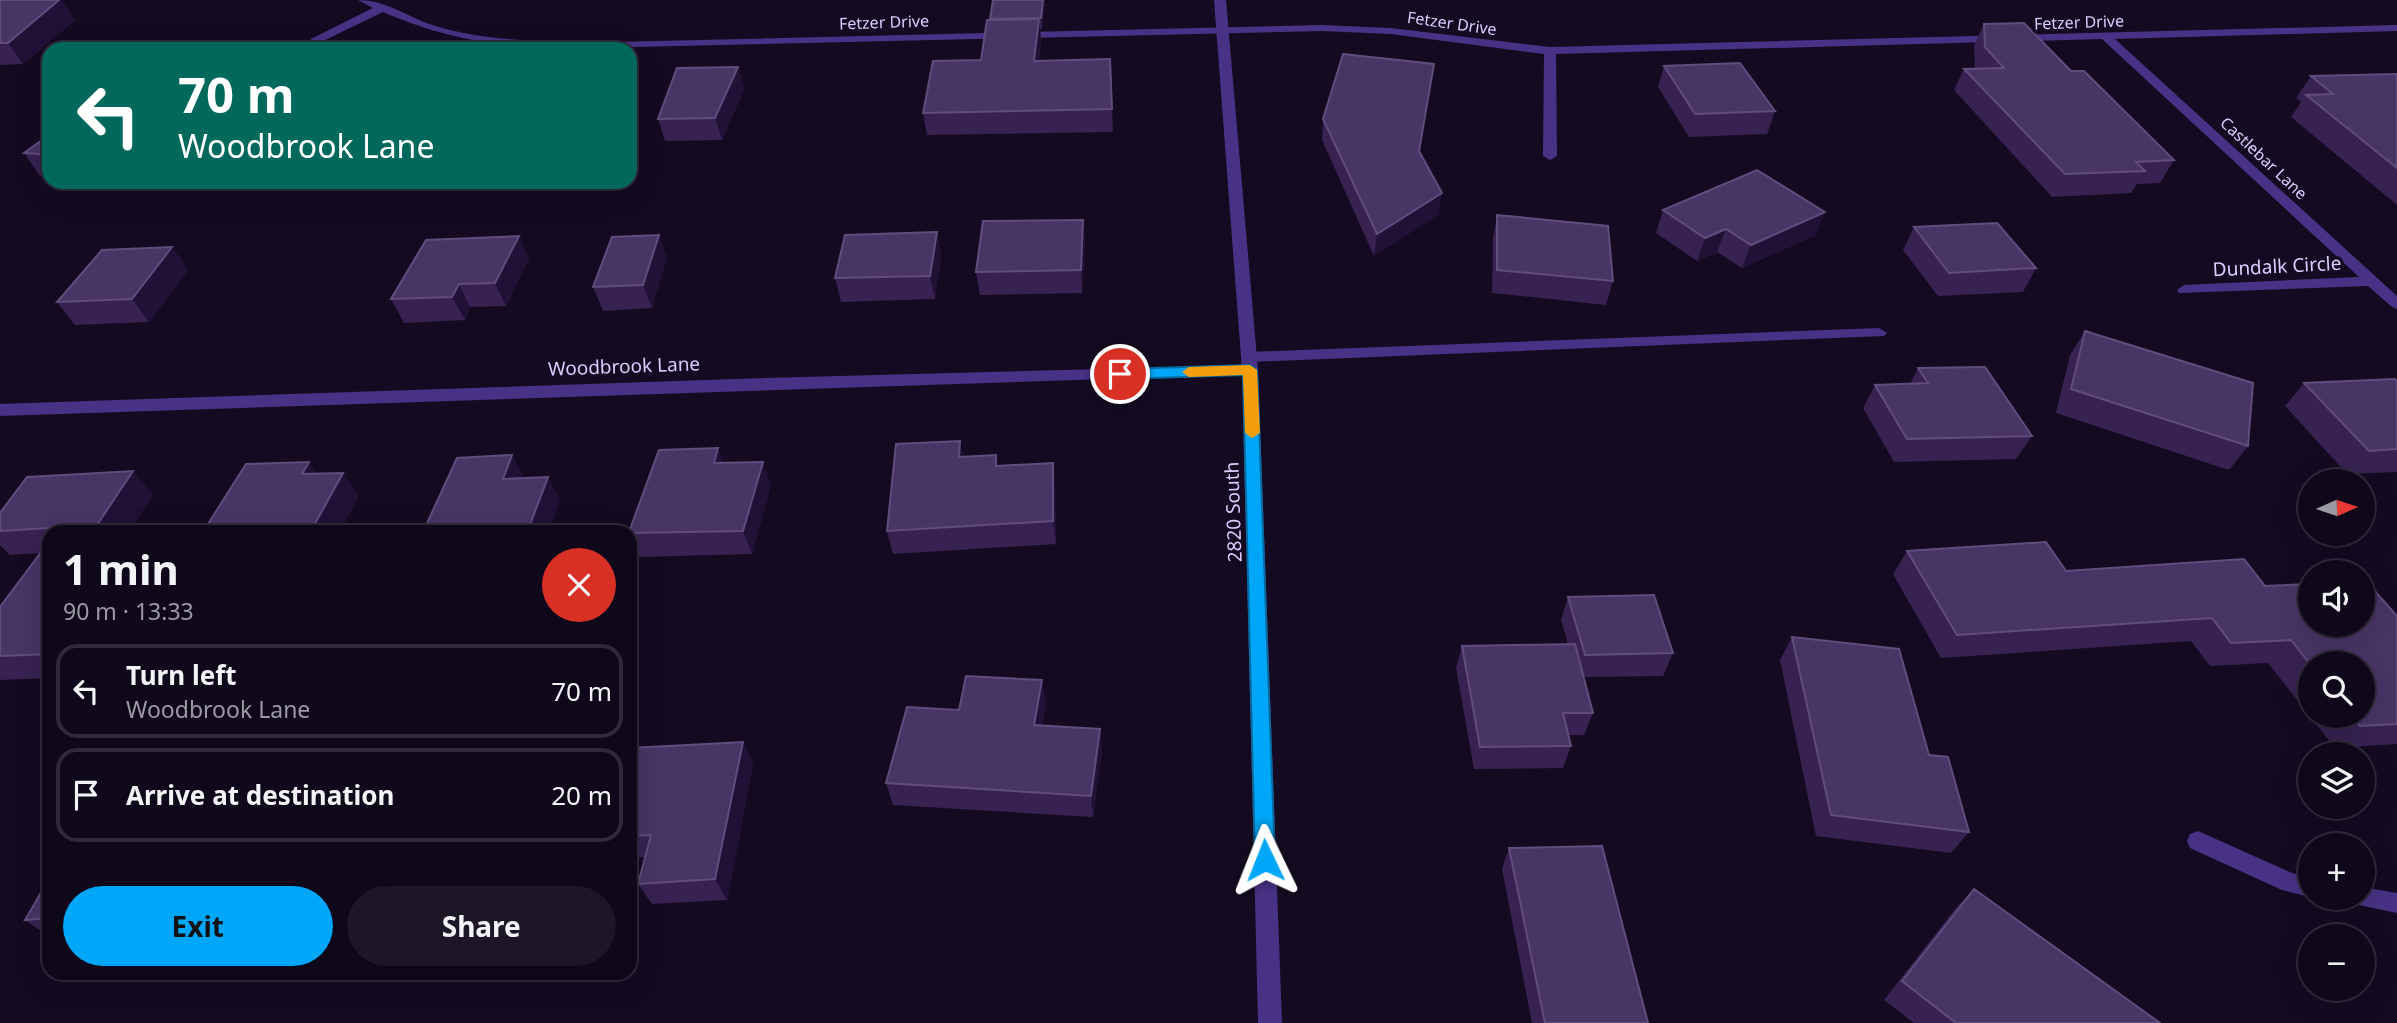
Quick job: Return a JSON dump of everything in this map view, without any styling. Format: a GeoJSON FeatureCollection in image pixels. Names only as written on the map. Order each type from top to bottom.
{"type":"FeatureCollection","features":[{"type":"Feature","properties":{"kind":"street","name":"Fetzer Drive"},"geometry":{"type":"LineString","coordinates":[[364,0],[430,28],[500,42]]}},
{"type":"Feature","properties":{"kind":"street","name":"2820 South"},"geometry":{"type":"LineString","coordinates":[[1220,0],[1250,364],[1270,1023]]}},
{"type":"Feature","properties":{"kind":"street"},"geometry":{"type":"LineString","coordinates":[[315,41],[384,7]]}},
{"type":"Feature","properties":{"kind":"street","name":"Fetzer Drive"},"geometry":{"type":"LineString","coordinates":[[637,45],[1322,28],[1391,31],[1550,51],[2397,28]]}},
{"type":"Feature","properties":{"kind":"street","name":"Castlebar Lane"},"geometry":{"type":"LineString","coordinates":[[2106,37],[2397,304]]}},
{"type":"Feature","properties":{"kind":"street"},"geometry":{"type":"LineString","coordinates":[[1550,51],[1550,156]]}},
{"type":"Feature","properties":{"kind":"street","name":"Dundalk Circle"},"geometry":{"type":"LineString","coordinates":[[2184,290],[2372,281]]}},
{"type":"Feature","properties":{"kind":"street","name":"Woodbrook Lane"},"geometry":{"type":"LineString","coordinates":[[0,410],[1250,364],[1879,333]]}},
{"type":"Feature","properties":{"kind":"street"},"geometry":{"type":"LineString","coordinates":[[2198,841],[2298,885]]}},
{"type":"Feature","properties":{"kind":"street"},"geometry":{"type":"LineString","coordinates":[[2375,899],[2397,903]]}},
{"type":"Feature","properties":{"kind":"building"},"geometry":{"type":"Polygon","coordinates":[[[0,0],[59,0],[8,43],[0,43],[0,0]]]}},
{"type":"Feature","properties":{"kind":"building"},"geometry":{"type":"Polygon","coordinates":[[[993,0],[1043,0],[1041,18],[990,19],[993,0]]]}},
{"type":"Feature","properties":{"kind":"building"},"geometry":{"type":"Polygon","coordinates":[[[1039,19],[1034,61],[1110,59],[1112,109],[923,113],[933,61],[981,60],[987,20],[1039,19]]]}},
{"type":"Feature","properties":{"kind":"building"},"geometry":{"type":"Polygon","coordinates":[[[2024,23],[2071,71],[2084,71],[2174,160],[2136,162],[2145,171],[2065,174],[1964,69],[2004,68],[1985,47],[1984,24],[2024,23]]]}},
{"type":"Feature","properties":{"kind":"building"},"geometry":{"type":"Polygon","coordinates":[[[1343,54],[1434,64],[1419,151],[1442,193],[1377,234],[1323,119],[1343,54]]]}},
{"type":"Feature","properties":{"kind":"building"},"geometry":{"type":"Polygon","coordinates":[[[1740,63],[1775,111],[1695,114],[1664,66],[1740,63]]]}},
{"type":"Feature","properties":{"kind":"building"},"geometry":{"type":"Polygon","coordinates":[[[738,67],[715,118],[658,119],[677,68],[738,67]]]}},
{"type":"Feature","properties":{"kind":"building"},"geometry":{"type":"Polygon","coordinates":[[[2397,74],[2397,168],[2306,95],[2333,94],[2311,76],[2397,74]]]}},
{"type":"Feature","properties":{"kind":"building"},"geometry":{"type":"Polygon","coordinates":[[[42,140],[42,154],[24,153],[42,140]]]}},
{"type":"Feature","properties":{"kind":"building"},"geometry":{"type":"Polygon","coordinates":[[[1757,170],[1825,212],[1751,245],[1726,229],[1705,238],[1663,210],[1757,170]]]}},
{"type":"Feature","properties":{"kind":"building"},"geometry":{"type":"Polygon","coordinates":[[[1497,215],[1608,226],[1613,281],[1497,270],[1497,215]]]}},
{"type":"Feature","properties":{"kind":"building"},"geometry":{"type":"Polygon","coordinates":[[[1083,220],[1081,270],[976,272],[983,221],[1083,220]]]}},
{"type":"Feature","properties":{"kind":"building"},"geometry":{"type":"Polygon","coordinates":[[[1997,223],[2036,268],[1949,273],[1914,227],[1997,223]]]}},
{"type":"Feature","properties":{"kind":"building"},"geometry":{"type":"Polygon","coordinates":[[[937,232],[930,276],[835,278],[845,235],[937,232]]]}},
{"type":"Feature","properties":{"kind":"building"},"geometry":{"type":"Polygon","coordinates":[[[659,235],[643,285],[593,287],[612,237],[659,235]]]}},
{"type":"Feature","properties":{"kind":"building"},"geometry":{"type":"Polygon","coordinates":[[[519,236],[495,283],[459,284],[452,297],[391,299],[426,240],[519,236]]]}},
{"type":"Feature","properties":{"kind":"building"},"geometry":{"type":"Polygon","coordinates":[[[172,247],[132,299],[57,302],[102,250],[172,247]]]}},
{"type":"Feature","properties":{"kind":"building"},"geometry":{"type":"Polygon","coordinates":[[[2085,331],[2253,383],[2248,446],[2071,389],[2085,331]]]}},
{"type":"Feature","properties":{"kind":"building"},"geometry":{"type":"Polygon","coordinates":[[[1985,367],[2032,436],[1907,439],[1875,385],[1928,383],[1918,368],[1985,367]]]}},
{"type":"Feature","properties":{"kind":"building"},"geometry":{"type":"Polygon","coordinates":[[[2395,379],[2397,449],[2369,451],[2304,383],[2395,379]]]}},
{"type":"Feature","properties":{"kind":"building"},"geometry":{"type":"Polygon","coordinates":[[[960,441],[959,457],[996,455],[996,466],[1053,463],[1053,521],[887,531],[896,444],[960,441]]]}},
{"type":"Feature","properties":{"kind":"building"},"geometry":{"type":"Polygon","coordinates":[[[718,448],[714,463],[763,462],[743,531],[637,533],[637,525],[632,525],[659,450],[718,448]]]}},
{"type":"Feature","properties":{"kind":"building"},"geometry":{"type":"Polygon","coordinates":[[[512,455],[503,479],[548,477],[530,525],[426,525],[457,458],[512,455]]]}},
{"type":"Feature","properties":{"kind":"building"},"geometry":{"type":"Polygon","coordinates":[[[309,462],[302,474],[343,473],[314,525],[207,525],[246,464],[309,462]]]}},
{"type":"Feature","properties":{"kind":"building"},"geometry":{"type":"Polygon","coordinates":[[[133,471],[97,525],[42,525],[42,528],[0,531],[0,513],[27,477],[133,471]]]}},
{"type":"Feature","properties":{"kind":"building"},"geometry":{"type":"Polygon","coordinates":[[[2046,542],[2066,571],[2244,559],[2265,586],[2298,585],[2298,637],[2375,637],[2375,591],[2397,616],[2397,724],[2375,725],[2375,651],[2300,651],[2291,640],[2231,643],[2212,618],[1957,635],[1907,551],[2046,542]]]}},
{"type":"Feature","properties":{"kind":"building"},"geometry":{"type":"Polygon","coordinates":[[[42,551],[42,654],[0,656],[0,607],[42,551]]]}},
{"type":"Feature","properties":{"kind":"building"},"geometry":{"type":"Polygon","coordinates":[[[1654,595],[1673,653],[1585,655],[1568,597],[1654,595]]]}},
{"type":"Feature","properties":{"kind":"building"},"geometry":{"type":"Polygon","coordinates":[[[1792,637],[1899,649],[1929,755],[1948,757],[1969,832],[1831,815],[1792,637]]]}},
{"type":"Feature","properties":{"kind":"building"},"geometry":{"type":"Polygon","coordinates":[[[1575,644],[1593,713],[1563,713],[1571,746],[1480,747],[1462,646],[1575,644]]]}},
{"type":"Feature","properties":{"kind":"building"},"geometry":{"type":"Polygon","coordinates":[[[966,676],[1042,680],[1034,725],[1100,729],[1091,796],[886,783],[907,707],[959,710],[966,676]]]}},
{"type":"Feature","properties":{"kind":"building"},"geometry":{"type":"Polygon","coordinates":[[[743,742],[715,879],[638,884],[651,835],[637,836],[637,748],[743,742]]]}},
{"type":"Feature","properties":{"kind":"building"},"geometry":{"type":"Polygon","coordinates":[[[1602,846],[1648,1023],[1545,1023],[1509,848],[1602,846]]]}},
{"type":"Feature","properties":{"kind":"building"},"geometry":{"type":"Polygon","coordinates":[[[1974,889],[2160,1023],[1956,1023],[1902,981],[1974,889]]]}},
{"type":"Feature","properties":{"kind":"building"},"geometry":{"type":"Polygon","coordinates":[[[42,891],[42,919],[25,920],[42,891]]]}},
{"type":"Feature","properties":{"kind":"slow traffic"},"geometry":{"type":"LineString","coordinates":[[1189,372],[1250,370],[1252,433]]}},
{"type":"Feature","properties":{"kind":"route"},"geometry":{"type":"LineString","coordinates":[[1120,374],[1250,370],[1265,860]]}}]}
